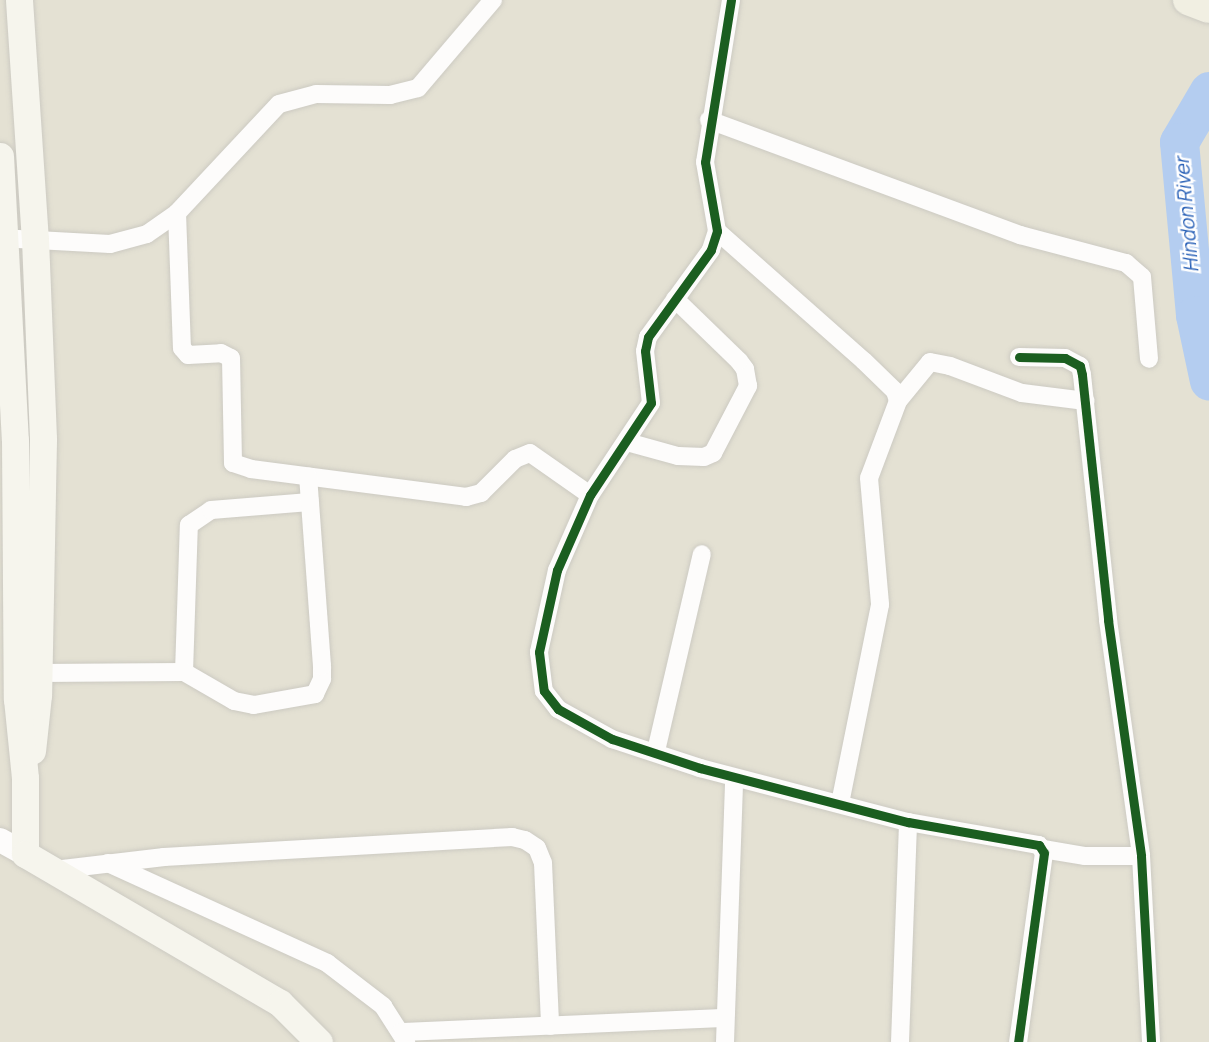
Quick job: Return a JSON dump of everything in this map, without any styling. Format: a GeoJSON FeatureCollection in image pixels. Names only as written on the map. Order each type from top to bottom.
{"type":"FeatureCollection","features":[{"type":"Feature","properties":{"kind":"main road"},"geometry":{"type":"LineString","coordinates":[[19,0],[35,239],[43,440],[37,720],[25,778]]}},
{"type":"Feature","properties":{"kind":"main road"},"geometry":{"type":"LineString","coordinates":[[1188,0],[1209,8]]}},
{"type":"Feature","properties":{"kind":"main road"},"geometry":{"type":"LineString","coordinates":[[0,156],[15,440],[17,699],[25,778],[25,854],[280,1003],[319,1042]]}},
{"type":"Feature","properties":{"kind":"street"},"geometry":{"type":"LineString","coordinates":[[3,238],[110,244],[131,241],[177,213],[279,104],[316,94],[390,94],[418,88],[493,0]]}},
{"type":"Feature","properties":{"kind":"street"},"geometry":{"type":"LineString","coordinates":[[731,0],[709,120],[705,162],[717,231],[711,250],[648,337],[645,351],[651,403],[590,495],[557,570],[539,652],[542,683],[558,709],[612,739],[656,751],[734,778],[908,822],[1035,844],[1043,849],[1085,856],[1141,856]]}},
{"type":"Feature","properties":{"kind":"street"},"geometry":{"type":"LineString","coordinates":[[709,120],[1020,235],[1126,263],[1143,277],[1149,359]]}},
{"type":"Feature","properties":{"kind":"street"},"geometry":{"type":"LineString","coordinates":[[177,213],[182,348],[188,355],[221,353],[231,358],[232,463],[308,477],[466,497],[481,493],[515,459],[530,453],[590,495]]}},
{"type":"Feature","properties":{"kind":"street"},"geometry":{"type":"LineString","coordinates":[[717,231],[864,361],[895,391],[897,401]]}},
{"type":"Feature","properties":{"kind":"street"},"geometry":{"type":"LineString","coordinates":[[627,442],[678,456],[698,458],[713,453],[748,386],[745,369],[739,361],[675,299]]}},
{"type":"Feature","properties":{"kind":"street"},"geometry":{"type":"LineString","coordinates":[[1019,357],[1073,361],[1080,366],[1108,620],[1141,856],[1151,1042]]}},
{"type":"Feature","properties":{"kind":"street"},"geometry":{"type":"LineString","coordinates":[[840,804],[880,605],[869,478],[897,401],[930,362],[950,366],[1022,393],[1085,401]]}},
{"type":"Feature","properties":{"kind":"street"},"geometry":{"type":"LineString","coordinates":[[38,673],[184,672],[234,701],[254,705],[315,694],[322,679],[322,666],[308,477]]}},
{"type":"Feature","properties":{"kind":"street"},"geometry":{"type":"LineString","coordinates":[[184,672],[189,525],[211,510],[310,502]]}},
{"type":"Feature","properties":{"kind":"street"},"geometry":{"type":"LineString","coordinates":[[656,751],[702,554]]}},
{"type":"Feature","properties":{"kind":"street"},"geometry":{"type":"LineString","coordinates":[[725,1042],[734,778]]}},
{"type":"Feature","properties":{"kind":"street"},"geometry":{"type":"LineString","coordinates":[[900,1042],[908,822]]}},
{"type":"Feature","properties":{"kind":"street"},"geometry":{"type":"LineString","coordinates":[[54,870],[107,862],[500,837],[525,840],[537,848],[543,863],[550,1026]]}},
{"type":"Feature","properties":{"kind":"street"},"geometry":{"type":"LineString","coordinates":[[0,840],[25,854]]}},
{"type":"Feature","properties":{"kind":"street"},"geometry":{"type":"LineString","coordinates":[[1018,1042],[1043,849]]}},
{"type":"Feature","properties":{"kind":"street"},"geometry":{"type":"LineString","coordinates":[[107,862],[327,963],[383,1006],[403,1037],[550,1026],[725,1018]]}},
{"type":"Feature","properties":{"kind":"shaded area"},"geometry":{"type":"Polygon","coordinates":[[[0,0],[1209,0],[1209,1042],[0,1042],[0,0]]]}},
{"type":"Feature","properties":{"kind":"waterway","name":"Hindon River"},"geometry":{"type":"LineString","coordinates":[[1209,91],[1179,142],[1195,315],[1209,381]]}},
{"type":"Feature","properties":{"kind":"cycle path"},"geometry":{"type":"LineString","coordinates":[[731,0],[705,162],[717,231],[711,250],[648,337],[645,351],[651,403],[590,495],[557,570],[539,652],[544,691],[558,709],[612,739],[700,768],[908,822],[1039,845],[1044,853],[1018,1042]]}},
{"type":"Feature","properties":{"kind":"cycle path"},"geometry":{"type":"LineString","coordinates":[[1019,357],[1065,358],[1080,366],[1082,375],[1108,620],[1141,856],[1151,1042]]}}]}
